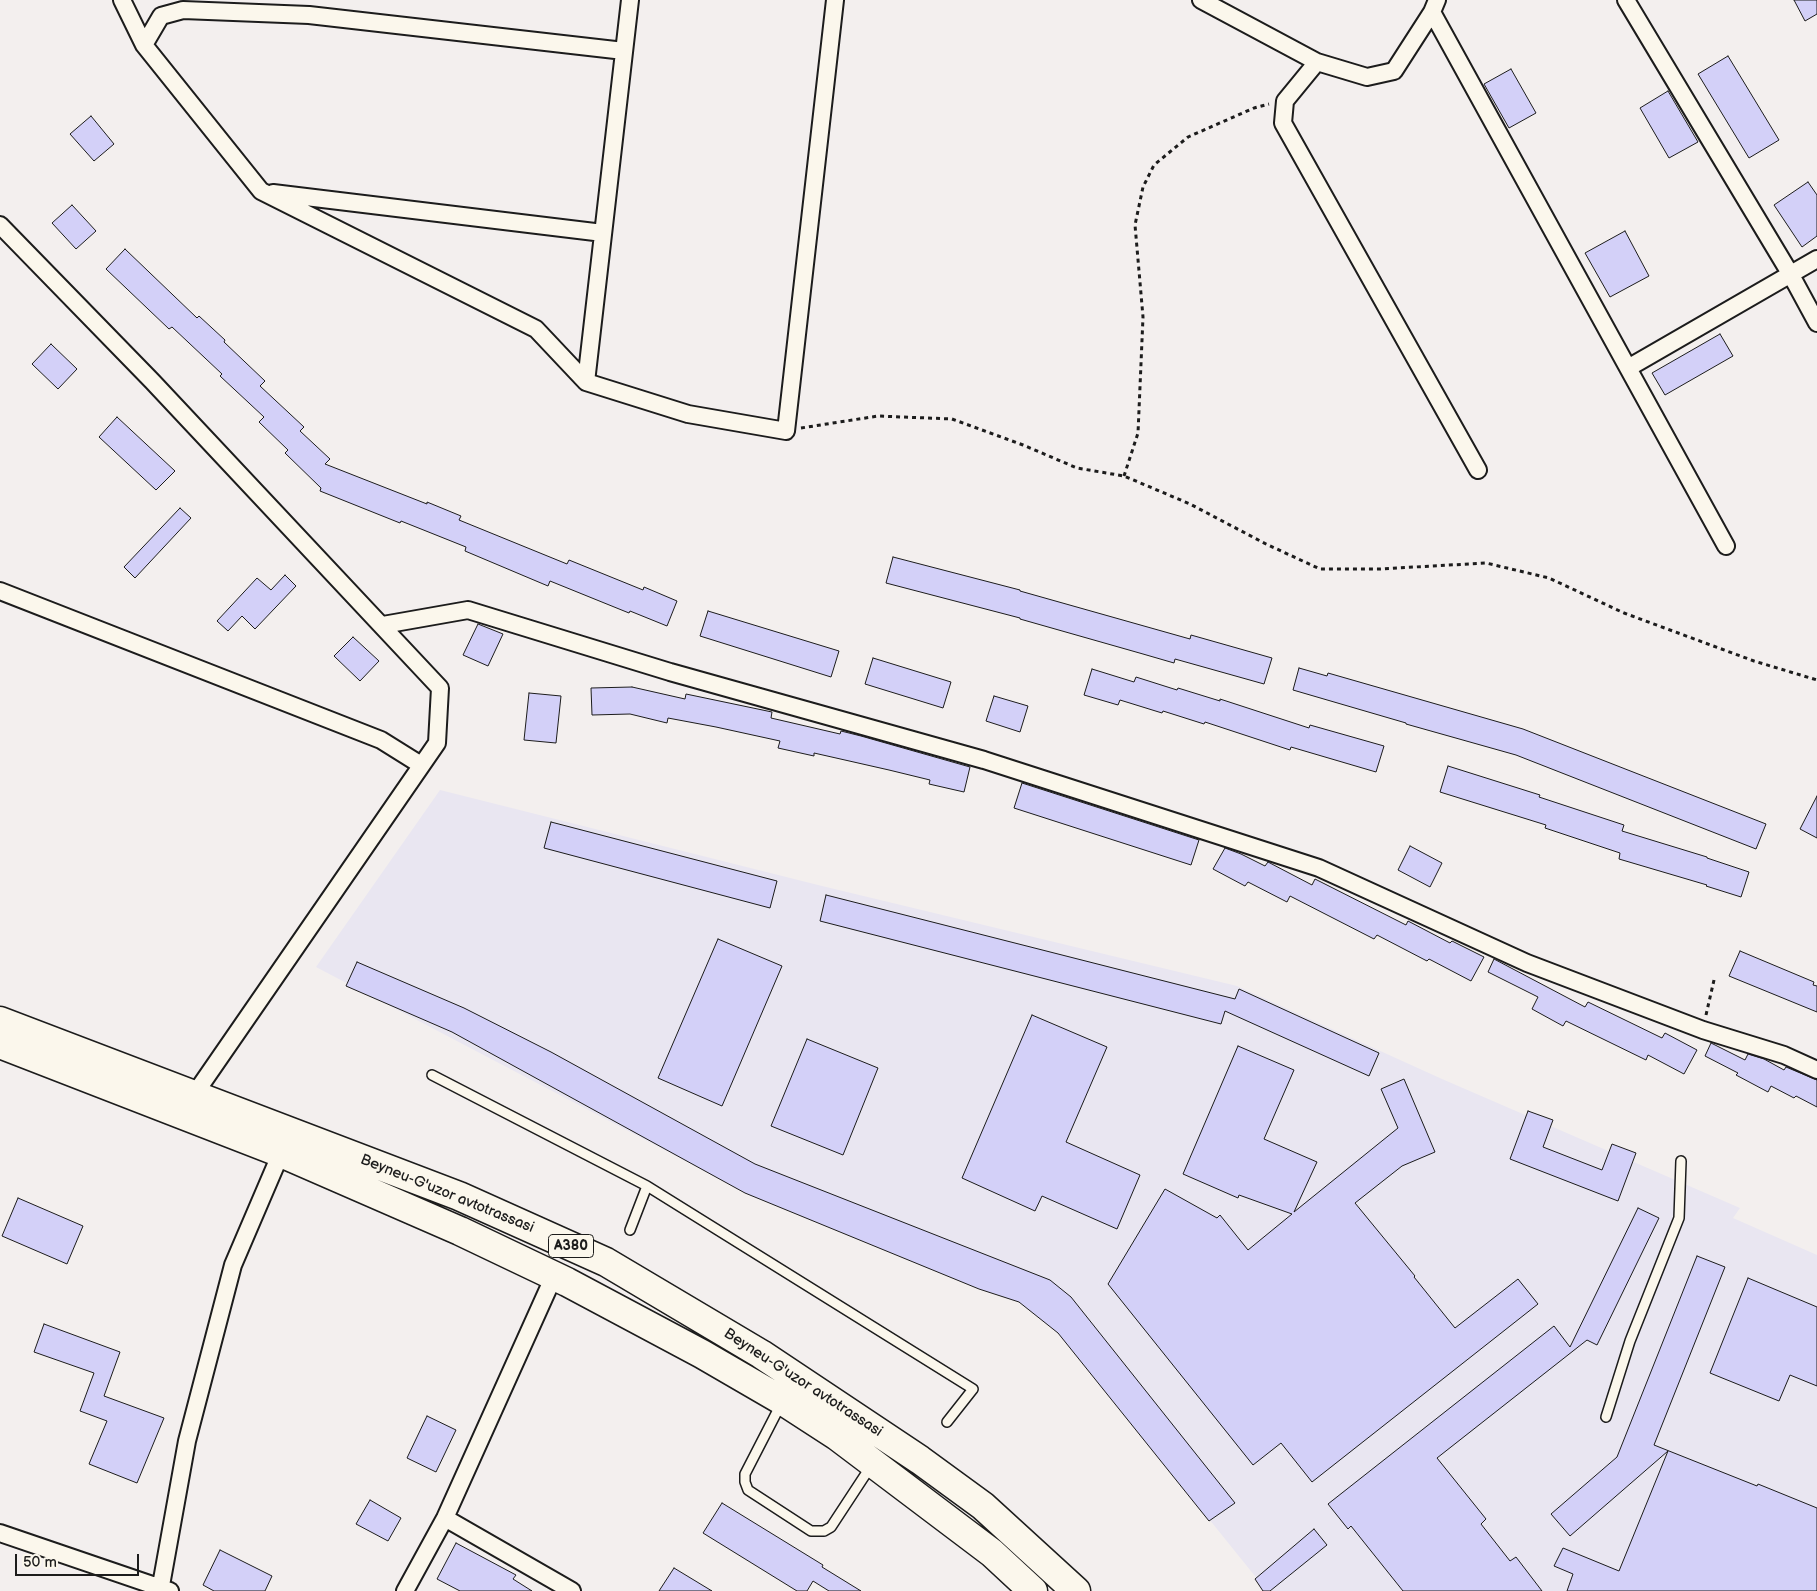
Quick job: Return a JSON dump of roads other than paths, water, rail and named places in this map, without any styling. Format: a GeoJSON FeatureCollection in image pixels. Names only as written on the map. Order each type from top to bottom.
{"type":"FeatureCollection","features":[{"type":"Feature","properties":{"kind":"highway","name":"Beyneu-G'uzor avtotrassasi"},"geometry":{"type":"LineString","coordinates":[[0,1021],[459,1196],[606,1262],[761,1354],[920,1460],[983,1506],[1076,1591]]}},
{"type":"Feature","properties":{"kind":"highway","name":"Beyneu-G'uzor avtotrassasi"},"geometry":{"type":"LineString","coordinates":[[0,1044],[281,1153],[455,1228],[561,1279],[702,1354],[837,1436],[992,1553],[1033,1591]]}},
{"type":"Feature","properties":{"kind":"highway"},"geometry":{"type":"LineString","coordinates":[[561,1279],[584,1252]]}},
{"type":"Feature","properties":{"kind":"street"},"geometry":{"type":"LineString","coordinates":[[122,0],[144,45],[261,191],[536,329],[586,382],[688,414],[786,431],[834,0]]}},
{"type":"Feature","properties":{"kind":"street"},"geometry":{"type":"LineString","coordinates":[[586,382],[630,0]]}},
{"type":"Feature","properties":{"kind":"street"},"geometry":{"type":"LineString","coordinates":[[1201,0],[1317,62],[1367,77],[1394,71],[1435,6],[1628,368],[1726,546]]}},
{"type":"Feature","properties":{"kind":"street"},"geometry":{"type":"LineString","coordinates":[[1626,0],[1791,275],[1817,323]]}},
{"type":"Feature","properties":{"kind":"street"},"geometry":{"type":"LineString","coordinates":[[144,45],[162,16],[183,10],[309,15],[624,51]]}},
{"type":"Feature","properties":{"kind":"street"},"geometry":{"type":"LineString","coordinates":[[1317,62],[1285,101],[1283,123],[1478,470]]}},
{"type":"Feature","properties":{"kind":"street"},"geometry":{"type":"LineString","coordinates":[[261,191],[603,233]]}},
{"type":"Feature","properties":{"kind":"street"},"geometry":{"type":"LineString","coordinates":[[0,225],[152,381],[440,688],[437,743],[194,1095]]}},
{"type":"Feature","properties":{"kind":"street"},"geometry":{"type":"LineString","coordinates":[[1628,368],[1817,259]]}},
{"type":"Feature","properties":{"kind":"street"},"geometry":{"type":"LineString","coordinates":[[0,591],[381,740],[422,765]]}},
{"type":"Feature","properties":{"kind":"street"},"geometry":{"type":"LineString","coordinates":[[383,626],[468,610],[670,672],[984,760],[1319,868],[1527,962],[1703,1030],[1784,1055],[1817,1070]]}},
{"type":"Feature","properties":{"kind":"street"},"geometry":{"type":"LineString","coordinates":[[0,1533],[163,1590],[186,1441],[233,1265],[281,1153]]}},
{"type":"Feature","properties":{"kind":"street"},"geometry":{"type":"LineString","coordinates":[[406,1591],[445,1518],[561,1279]]}},
{"type":"Feature","properties":{"kind":"street"},"geometry":{"type":"LineString","coordinates":[[445,1518],[572,1591]]}},
{"type":"Feature","properties":{"kind":"lane"},"geometry":{"type":"LineString","coordinates":[[432,1075],[647,1186],[973,1389],[947,1422]]}},
{"type":"Feature","properties":{"kind":"lane"},"geometry":{"type":"LineString","coordinates":[[1606,1417],[1630,1341],[1679,1218],[1682,1161]]}},
{"type":"Feature","properties":{"kind":"lane"},"geometry":{"type":"LineString","coordinates":[[630,1230],[647,1186]]}},
{"type":"Feature","properties":{"kind":"lane"},"geometry":{"type":"LineString","coordinates":[[782,1401],[745,1474],[748,1490],[811,1531],[824,1531],[831,1527],[873,1462]]}}]}
